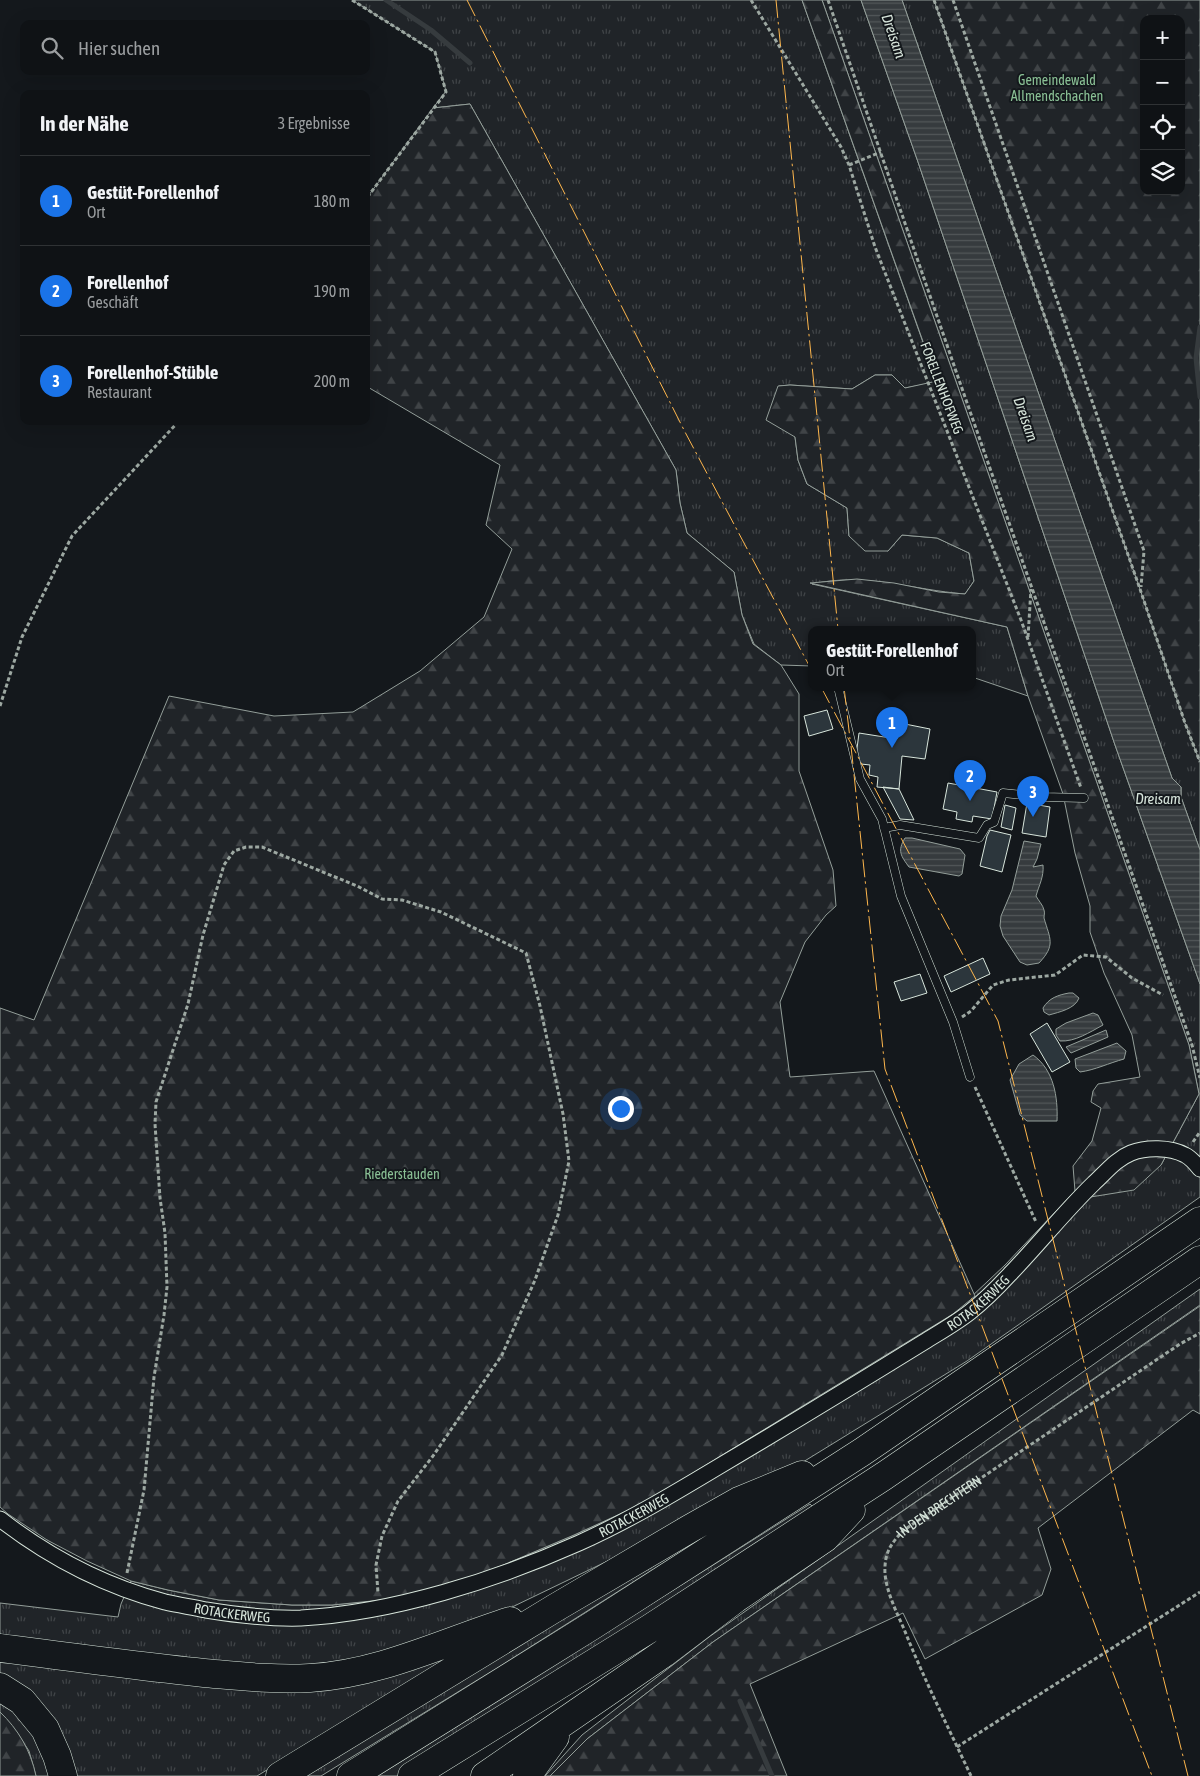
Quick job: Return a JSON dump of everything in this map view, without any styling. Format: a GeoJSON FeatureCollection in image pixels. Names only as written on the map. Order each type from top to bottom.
{"type":"FeatureCollection","features":[{"type":"Feature","properties":{"kind":"highway"},"geometry":{"type":"LineString","coordinates":[[352,1776],[593,1626],[862,1452],[1197,1223]]}},
{"type":"Feature","properties":{"kind":"highway"},"geometry":{"type":"LineString","coordinates":[[412,1776],[649,1629],[884,1476],[1200,1260]]}},
{"type":"Feature","properties":{"kind":"highway"},"geometry":{"type":"LineString","coordinates":[[280,1776],[554,1608],[739,1501],[862,1452]]}},
{"type":"Feature","properties":{"kind":"highway"},"geometry":{"type":"LineString","coordinates":[[485,1776],[664,1653],[735,1599],[824,1538],[884,1476]]}},
{"type":"Feature","properties":{"kind":"highway"},"geometry":{"type":"LineString","coordinates":[[0,1648],[152,1668],[253,1678],[310,1678],[395,1662],[490,1627],[554,1608]]}},
{"type":"Feature","properties":{"kind":"highway"},"geometry":{"type":"LineString","coordinates":[[0,1687],[22,1701],[44,1729],[57,1756],[63,1776]]}},
{"type":"Feature","properties":{"kind":"highway"},"geometry":{"type":"LineString","coordinates":[[527,1776],[567,1721]]}},
{"type":"Feature","properties":{"kind":"street","name":"ROTACKERWEG"},"geometry":{"type":"LineString","coordinates":[[0,1519],[36,1547],[81,1571],[125,1589],[165,1602],[222,1613],[258,1617],[298,1618],[335,1615],[381,1607],[441,1593],[500,1574],[579,1543],[648,1509],[802,1418],[966,1315],[1009,1276],[1078,1199],[1118,1160],[1133,1152],[1153,1148],[1184,1154],[1200,1169]]}},
{"type":"Feature","properties":{"kind":"lane"},"geometry":{"type":"LineString","coordinates":[[839,691],[860,779],[882,819],[901,896],[953,1022],[970,1077]]}},
{"type":"Feature","properties":{"kind":"lane"},"geometry":{"type":"LineString","coordinates":[[884,828],[900,825],[979,838],[988,825],[994,822],[1003,793],[1044,798],[1084,798]]}},
{"type":"Feature","properties":{"kind":"path"},"geometry":{"type":"LineString","coordinates":[[352,0],[435,52],[446,92],[370,194]]}},
{"type":"Feature","properties":{"kind":"path","name":"FORELLENHOFWEG"},"geometry":{"type":"LineString","coordinates":[[751,0],[841,146],[875,247],[1028,639],[1062,731],[1084,798]]}},
{"type":"Feature","properties":{"kind":"path"},"geometry":{"type":"LineString","coordinates":[[828,0],[1192,1045],[1200,1078]]}},
{"type":"Feature","properties":{"kind":"path"},"geometry":{"type":"LineString","coordinates":[[934,0],[1200,762]]}},
{"type":"Feature","properties":{"kind":"path"},"geometry":{"type":"LineString","coordinates":[[952,0],[1144,550],[1140,589]]}},
{"type":"Feature","properties":{"kind":"path"},"geometry":{"type":"LineString","coordinates":[[848,165],[881,152]]}},
{"type":"Feature","properties":{"kind":"path"},"geometry":{"type":"LineString","coordinates":[[0,706],[22,637],[72,536],[175,425]]}},
{"type":"Feature","properties":{"kind":"path"},"geometry":{"type":"LineString","coordinates":[[1028,639],[1031,586]]}},
{"type":"Feature","properties":{"kind":"path"},"geometry":{"type":"LineString","coordinates":[[125,1589],[144,1490],[154,1377],[167,1287],[165,1233],[160,1198],[155,1124],[156,1102],[188,1004],[203,934],[224,865],[234,851],[246,847],[262,847],[357,886],[382,899],[402,900],[441,912],[526,953],[540,1006],[563,1114],[569,1161],[558,1215],[535,1280],[502,1355],[433,1456],[398,1501],[382,1536],[376,1565],[381,1607]]}},
{"type":"Feature","properties":{"kind":"path"},"geometry":{"type":"LineString","coordinates":[[953,1022],[971,1011],[993,985],[1010,980],[1055,975],[1083,954],[1106,957],[1132,978],[1163,995]]}},
{"type":"Feature","properties":{"kind":"path"},"geometry":{"type":"LineString","coordinates":[[970,1077],[1043,1238]]}},
{"type":"Feature","properties":{"kind":"path","name":"IN DEN BRECHTERN"},"geometry":{"type":"LineString","coordinates":[[971,1776],[911,1646],[888,1591],[885,1574],[886,1557],[892,1543],[904,1530],[1180,1344],[1200,1333]]}},
{"type":"Feature","properties":{"kind":"path"},"geometry":{"type":"LineString","coordinates":[[957,1747],[1200,1592]]}},
{"type":"Feature","properties":{"kind":"green space"},"geometry":{"type":"Polygon","coordinates":[[[352,0],[802,0],[937,382],[905,388],[892,375],[875,375],[852,389],[779,386],[795,437],[798,460],[807,484],[847,508],[849,536],[888,551],[902,535],[937,538],[969,553],[974,581],[965,594],[870,581],[851,580],[812,584],[1007,627],[1028,696],[976,678],[976,626],[808,626],[808,666],[781,665],[754,644],[742,615],[734,572],[687,533],[680,503],[676,470],[470,104],[433,108],[446,91],[435,52],[352,0]]]}},
{"type":"Feature","properties":{"kind":"green space"},"geometry":{"type":"Polygon","coordinates":[[[802,0],[822,0],[1189,1045],[1199,1094],[1161,1165],[1134,1190],[1078,1199],[1075,1191],[1073,1166],[1092,1141],[1101,1108],[1091,1102],[1093,1091],[1098,1084],[1140,1077],[1132,1035],[1104,973],[1090,932],[1090,906],[1075,853],[1063,794],[1028,696],[1007,627],[810,583],[857,579],[894,583],[939,592],[965,594],[974,581],[969,553],[937,538],[902,535],[888,551],[865,551],[849,536],[847,508],[807,484],[798,460],[795,437],[766,420],[778,386],[852,389],[875,375],[892,375],[905,388],[937,381],[802,0]]]}},
{"type":"Feature","properties":{"kind":"green space"},"geometry":{"type":"Polygon","coordinates":[[[822,0],[861,0],[918,162],[1115,745],[1200,984],[1200,1197],[967,1361],[803,1462],[701,1516],[508,1609],[389,1652],[341,1661],[305,1665],[256,1666],[0,1639],[0,1603],[118,1617],[121,1604],[131,1581],[219,1600],[292,1605],[332,1605],[382,1600],[501,1566],[574,1535],[644,1503],[953,1314],[1005,1265],[1075,1191],[1078,1199],[1161,1165],[1199,1094],[1189,1045],[822,0]]]}},
{"type":"Feature","properties":{"kind":"green space"},"geometry":{"type":"Polygon","coordinates":[[[902,0],[934,0],[1200,762],[1200,850],[1181,797],[1181,787],[1172,778],[902,0]]]}},
{"type":"Feature","properties":{"kind":"green space","name":"Gemeindewald Allmendschachen"},"geometry":{"type":"Polygon","coordinates":[[[934,0],[1200,0],[1200,762],[934,0]]]}},
{"type":"Feature","properties":{"kind":"green space","name":"Riederstauden"},"geometry":{"type":"Polygon","coordinates":[[[470,104],[676,470],[680,503],[687,533],[734,572],[742,615],[753,644],[781,665],[799,694],[799,771],[833,870],[836,906],[826,915],[805,942],[780,1002],[790,1077],[874,1071],[975,1296],[953,1314],[644,1503],[501,1566],[443,1587],[382,1600],[332,1605],[292,1605],[219,1600],[131,1581],[47,1540],[0,1507],[0,1008],[34,1020],[169,696],[274,716],[353,712],[420,671],[484,617],[512,549],[486,525],[500,465],[370,388],[370,194],[433,108],[470,104]]]}},
{"type":"Feature","properties":{"kind":"green space"},"geometry":{"type":"Polygon","coordinates":[[[1200,1289],[1200,1305],[713,1642],[587,1739],[550,1776],[545,1776],[582,1735],[709,1637],[1200,1289]]]}},
{"type":"Feature","properties":{"kind":"green space"},"geometry":{"type":"Polygon","coordinates":[[[1200,1306],[1200,1414],[1193,1410],[1038,1528],[1051,1569],[1042,1595],[925,1659],[903,1613],[750,1684],[787,1776],[550,1776],[587,1739],[713,1642],[1200,1306]]]}},
{"type":"Feature","properties":{"kind":"green space"},"geometry":{"type":"Polygon","coordinates":[[[810,1504],[816,1510],[400,1776],[378,1776],[810,1504]]]}},
{"type":"Feature","properties":{"kind":"green space"},"geometry":{"type":"Polygon","coordinates":[[[690,1541],[698,1541],[321,1776],[296,1776],[690,1541]]]}},
{"type":"Feature","properties":{"kind":"green space"},"geometry":{"type":"Polygon","coordinates":[[[447,1654],[449,1659],[257,1776],[74,1776],[0,1676],[0,1655],[240,1682],[447,1654]]]}},
{"type":"Feature","properties":{"kind":"green space"},"geometry":{"type":"Polygon","coordinates":[[[0,1699],[14,1710],[39,1743],[52,1776],[36,1776],[29,1751],[0,1712],[0,1699]]]}},
{"type":"Feature","properties":{"kind":"green space"},"geometry":{"type":"Polygon","coordinates":[[[0,1712],[23,1741],[31,1758],[36,1776],[0,1776],[0,1712]]]}},
{"type":"Feature","properties":{"kind":"water","name":"Dreisam"},"geometry":{"type":"Polygon","coordinates":[[[861,0],[902,0],[1172,778],[1181,787],[1181,797],[1200,850],[1200,984],[1115,745],[918,162],[861,0]]]}},
{"type":"Feature","properties":{"kind":"water"},"geometry":{"type":"Polygon","coordinates":[[[905,838],[960,849],[965,855],[962,874],[959,876],[909,867],[901,853],[901,846],[905,838]]]}},
{"type":"Feature","properties":{"kind":"water"},"geometry":{"type":"Polygon","coordinates":[[[1024,841],[1041,844],[1033,867],[1043,865],[1042,877],[1036,896],[1043,908],[1050,937],[1050,946],[1044,957],[1039,963],[1027,965],[1020,962],[1003,936],[1000,926],[1001,916],[1012,890],[1024,841]]]}},
{"type":"Feature","properties":{"kind":"water"},"geometry":{"type":"Polygon","coordinates":[[[1073,993],[1079,998],[1074,1005],[1066,1010],[1049,1015],[1044,1012],[1043,1008],[1051,999],[1073,993]]]}},
{"type":"Feature","properties":{"kind":"water"},"geometry":{"type":"Polygon","coordinates":[[[1093,1013],[1098,1015],[1103,1025],[1077,1038],[1060,1041],[1056,1035],[1056,1029],[1066,1023],[1093,1013]]]}},
{"type":"Feature","properties":{"kind":"water"},"geometry":{"type":"Polygon","coordinates":[[[1106,1030],[1108,1037],[1071,1053],[1066,1047],[1106,1030]]]}},
{"type":"Feature","properties":{"kind":"water"},"geometry":{"type":"Polygon","coordinates":[[[1117,1043],[1126,1051],[1124,1059],[1086,1071],[1080,1072],[1076,1068],[1075,1059],[1117,1043]]]}},
{"type":"Feature","properties":{"kind":"water"},"geometry":{"type":"Polygon","coordinates":[[[1033,1055],[1046,1068],[1050,1076],[1057,1103],[1057,1121],[1027,1121],[1020,1115],[1010,1080],[1019,1064],[1033,1055]]]}},
{"type":"Feature","properties":{"kind":"building"},"geometry":{"type":"Polygon","coordinates":[[[827,710],[833,729],[809,736],[804,716],[827,710]]]}},
{"type":"Feature","properties":{"kind":"building"},"geometry":{"type":"Polygon","coordinates":[[[900,723],[930,729],[925,759],[902,756],[899,789],[877,787],[878,777],[869,775],[870,765],[861,764],[856,756],[859,733],[897,739],[900,723]]]}},
{"type":"Feature","properties":{"kind":"building"},"geometry":{"type":"Polygon","coordinates":[[[948,783],[997,792],[992,819],[973,816],[972,822],[956,819],[957,812],[943,809],[948,783]]]}},
{"type":"Feature","properties":{"kind":"building"},"geometry":{"type":"Polygon","coordinates":[[[883,787],[899,789],[914,820],[900,819],[883,787]]]}},
{"type":"Feature","properties":{"kind":"building"},"geometry":{"type":"Polygon","coordinates":[[[1027,803],[1050,807],[1046,837],[1022,833],[1027,803]]]}},
{"type":"Feature","properties":{"kind":"building"},"geometry":{"type":"Polygon","coordinates":[[[1005,805],[1016,808],[1012,830],[1001,827],[1005,805]]]}},
{"type":"Feature","properties":{"kind":"building"},"geometry":{"type":"Polygon","coordinates":[[[990,830],[1011,835],[1002,872],[980,866],[990,830]]]}},
{"type":"Feature","properties":{"kind":"building"},"geometry":{"type":"Polygon","coordinates":[[[983,958],[990,974],[951,992],[944,976],[983,958]]]}},
{"type":"Feature","properties":{"kind":"building"},"geometry":{"type":"Polygon","coordinates":[[[920,974],[927,993],[901,1001],[894,982],[920,974]]]}},
{"type":"Feature","properties":{"kind":"building"},"geometry":{"type":"Polygon","coordinates":[[[1047,1023],[1070,1062],[1052,1072],[1030,1034],[1047,1023]]]}},
{"type":"Feature","properties":{"kind":"waterway"},"geometry":{"type":"LineString","coordinates":[[386,0],[431,30],[470,63]]}},
{"type":"Feature","properties":{"kind":"waterway"},"geometry":{"type":"LineString","coordinates":[[1200,327],[1196,358],[1200,397]]}},
{"type":"Feature","properties":{"kind":"waterway"},"geometry":{"type":"LineString","coordinates":[[740,1701],[772,1776]]}},
{"type":"Feature","properties":{"kind":"power"},"geometry":{"type":"LineString","coordinates":[[467,0],[685,432],[808,663]]}},
{"type":"Feature","properties":{"kind":"power"},"geometry":{"type":"LineString","coordinates":[[776,0],[838,626]]}},
{"type":"Feature","properties":{"kind":"power"},"geometry":{"type":"LineString","coordinates":[[823,691],[998,1021],[1188,1776]]}},
{"type":"Feature","properties":{"kind":"power"},"geometry":{"type":"LineString","coordinates":[[844,691],[850,739]]}},
{"type":"Feature","properties":{"kind":"power"},"geometry":{"type":"LineString","coordinates":[[851,746],[885,1069],[1152,1776]]}},
{"type":"Feature","properties":{"kind":"place","name":"Gestüt-Forellenhof"},"geometry":{"type":"Point","coordinates":[892,748]}},
{"type":"Feature","properties":{"kind":"place","name":"Forellenhof"},"geometry":{"type":"Point","coordinates":[970,801]}},
{"type":"Feature","properties":{"kind":"place","name":"Forellenhof-Stüble"},"geometry":{"type":"Point","coordinates":[1033,817]}}]}
